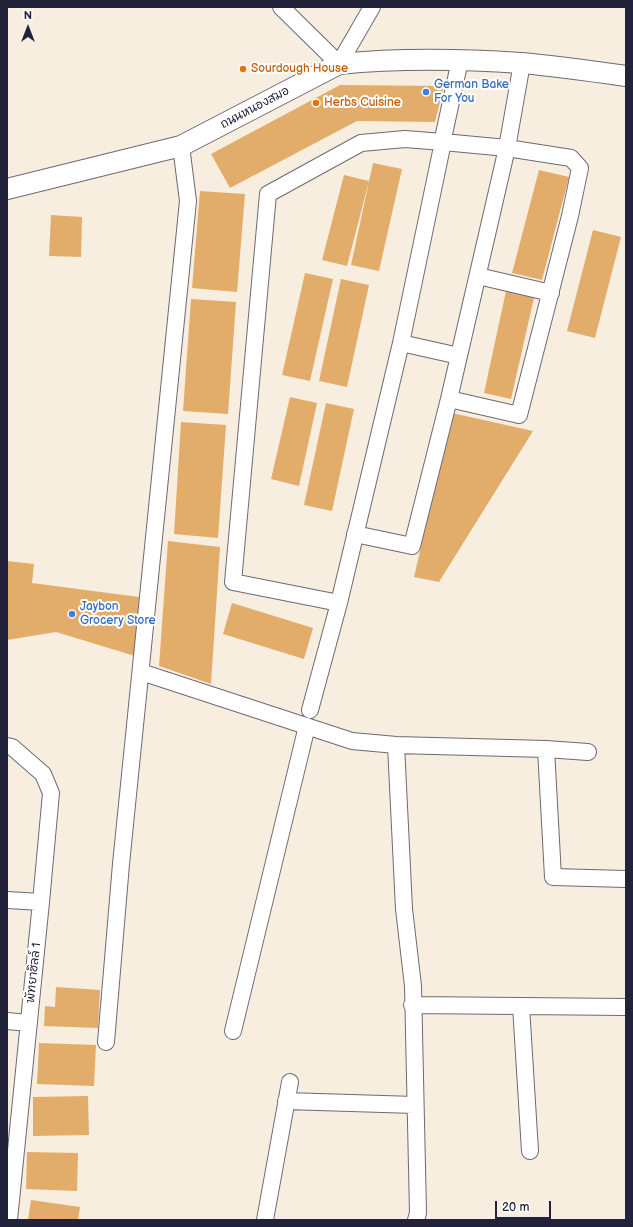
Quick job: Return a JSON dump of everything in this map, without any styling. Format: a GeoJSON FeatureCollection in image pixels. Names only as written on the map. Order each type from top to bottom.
{"type":"FeatureCollection","features":[{"type":"Feature","properties":{"kind":"street"},"geometry":{"type":"LineString","coordinates":[[281,7],[339,64],[372,7]]}},
{"type":"Feature","properties":{"kind":"street"},"geometry":{"type":"LineString","coordinates":[[310,710],[339,603],[401,343],[460,60]]}},
{"type":"Feature","properties":{"kind":"street","name":"ถนนหนองสมอ"},"geometry":{"type":"LineString","coordinates":[[7,189],[181,146],[339,64],[363,62],[460,60],[522,63],[626,76]]}},
{"type":"Feature","properties":{"kind":"street"},"geometry":{"type":"LineString","coordinates":[[355,534],[412,546],[478,276],[507,148],[522,63]]}},
{"type":"Feature","properties":{"kind":"street"},"geometry":{"type":"LineString","coordinates":[[339,603],[233,582],[268,194],[361,143],[405,139],[507,148],[571,158],[580,168],[570,216],[519,415],[449,399]]}},
{"type":"Feature","properties":{"kind":"street"},"geometry":{"type":"LineString","coordinates":[[106,1042],[121,864],[188,201],[181,146]]}},
{"type":"Feature","properties":{"kind":"street"},"geometry":{"type":"LineString","coordinates":[[478,276],[550,293]]}},
{"type":"Feature","properties":{"kind":"street"},"geometry":{"type":"LineString","coordinates":[[401,343],[459,356]]}},
{"type":"Feature","properties":{"kind":"street"},"geometry":{"type":"LineString","coordinates":[[141,672],[352,740],[396,745],[546,749],[588,752]]}},
{"type":"Feature","properties":{"kind":"street"},"geometry":{"type":"LineString","coordinates":[[233,1031],[307,726]]}},
{"type":"Feature","properties":{"kind":"street"},"geometry":{"type":"LineString","coordinates":[[396,745],[404,910],[413,986],[412,1004],[418,1213],[416,1220]]}},
{"type":"Feature","properties":{"kind":"street","name":"พัทยาฮิลล์ 1"},"geometry":{"type":"LineString","coordinates":[[7,746],[12,747],[43,774],[51,793],[29,1023],[13,1125],[9,1220]]}},
{"type":"Feature","properties":{"kind":"street"},"geometry":{"type":"LineString","coordinates":[[546,749],[553,877],[626,879]]}},
{"type":"Feature","properties":{"kind":"street"},"geometry":{"type":"LineString","coordinates":[[7,900],[41,902]]}},
{"type":"Feature","properties":{"kind":"street"},"geometry":{"type":"LineString","coordinates":[[412,1004],[626,1007]]}},
{"type":"Feature","properties":{"kind":"street"},"geometry":{"type":"LineString","coordinates":[[521,1006],[530,1151]]}},
{"type":"Feature","properties":{"kind":"street"},"geometry":{"type":"LineString","coordinates":[[7,1020],[29,1023]]}},
{"type":"Feature","properties":{"kind":"street"},"geometry":{"type":"LineString","coordinates":[[265,1220],[290,1082]]}},
{"type":"Feature","properties":{"kind":"street"},"geometry":{"type":"LineString","coordinates":[[286,1102],[415,1105]]}},
{"type":"Feature","properties":{"kind":"building"},"geometry":{"type":"Polygon","coordinates":[[[340,85],[444,86],[435,122],[357,121],[230,188],[211,154],[340,85]]]}},
{"type":"Feature","properties":{"kind":"building"},"geometry":{"type":"Polygon","coordinates":[[[373,163],[402,169],[379,271],[351,265],[373,163]]]}},
{"type":"Feature","properties":{"kind":"building"},"geometry":{"type":"Polygon","coordinates":[[[539,170],[569,177],[542,280],[512,273],[539,170]]]}},
{"type":"Feature","properties":{"kind":"building"},"geometry":{"type":"Polygon","coordinates":[[[344,175],[369,181],[347,266],[322,260],[344,175]]]}},
{"type":"Feature","properties":{"kind":"building"},"geometry":{"type":"Polygon","coordinates":[[[200,191],[245,194],[237,292],[192,288],[200,191]]]}},
{"type":"Feature","properties":{"kind":"building"},"geometry":{"type":"Polygon","coordinates":[[[51,215],[82,217],[81,257],[49,256],[51,215]]]}},
{"type":"Feature","properties":{"kind":"building"},"geometry":{"type":"Polygon","coordinates":[[[593,230],[621,237],[595,338],[567,331],[593,230]]]}},
{"type":"Feature","properties":{"kind":"building"},"geometry":{"type":"Polygon","coordinates":[[[305,273],[333,279],[310,381],[282,375],[305,273]]]}},
{"type":"Feature","properties":{"kind":"building"},"geometry":{"type":"Polygon","coordinates":[[[341,279],[369,285],[347,387],[319,381],[341,279]]]}},
{"type":"Feature","properties":{"kind":"building"},"geometry":{"type":"Polygon","coordinates":[[[506,291],[534,298],[511,399],[484,393],[506,291]]]}},
{"type":"Feature","properties":{"kind":"building"},"geometry":{"type":"Polygon","coordinates":[[[191,299],[236,302],[228,414],[183,411],[191,299]]]}},
{"type":"Feature","properties":{"kind":"building"},"geometry":{"type":"Polygon","coordinates":[[[290,397],[317,403],[299,486],[271,479],[290,397]]]}},
{"type":"Feature","properties":{"kind":"building"},"geometry":{"type":"Polygon","coordinates":[[[326,403],[354,409],[332,511],[304,505],[326,403]]]}},
{"type":"Feature","properties":{"kind":"building"},"geometry":{"type":"Polygon","coordinates":[[[452,413],[533,431],[439,582],[414,577],[452,413]]]}},
{"type":"Feature","properties":{"kind":"building"},"geometry":{"type":"Polygon","coordinates":[[[181,422],[226,425],[218,538],[174,534],[181,422]]]}},
{"type":"Feature","properties":{"kind":"building"},"geometry":{"type":"Polygon","coordinates":[[[168,541],[220,547],[211,684],[159,666],[168,541]]]}},
{"type":"Feature","properties":{"kind":"building","name":"Jaybon Grocery Store"},"geometry":{"type":"Polygon","coordinates":[[[7,561],[34,564],[32,583],[139,597],[135,656],[56,632],[7,640],[7,561]]]}},
{"type":"Feature","properties":{"kind":"building"},"geometry":{"type":"Polygon","coordinates":[[[232,603],[313,628],[304,659],[223,634],[232,603]]]}},
{"type":"Feature","properties":{"kind":"building"},"geometry":{"type":"Polygon","coordinates":[[[56,987],[100,990],[98,1028],[44,1026],[45,1006],[55,1007],[56,987]]]}},
{"type":"Feature","properties":{"kind":"building"},"geometry":{"type":"Polygon","coordinates":[[[39,1043],[96,1045],[94,1086],[37,1084],[39,1043]]]}},
{"type":"Feature","properties":{"kind":"building"},"geometry":{"type":"Polygon","coordinates":[[[88,1096],[89,1135],[33,1136],[33,1097],[88,1096]]]}},
{"type":"Feature","properties":{"kind":"building"},"geometry":{"type":"Polygon","coordinates":[[[27,1152],[78,1153],[77,1191],[26,1189],[27,1152]]]}},
{"type":"Feature","properties":{"kind":"building"},"geometry":{"type":"Polygon","coordinates":[[[31,1200],[80,1207],[78,1220],[28,1220],[31,1200]]]}},
{"type":"Feature","properties":{"kind":"place","name":"Sourdough House"},"geometry":{"type":"Point","coordinates":[243,69]}},
{"type":"Feature","properties":{"kind":"place","name":"German Bake For You"},"geometry":{"type":"Point","coordinates":[426,92]}},
{"type":"Feature","properties":{"kind":"place","name":"Herbs Cuisine"},"geometry":{"type":"Point","coordinates":[316,103]}},
{"type":"Feature","properties":{"kind":"place","name":"Jaybon Grocery Store"},"geometry":{"type":"Point","coordinates":[72,614]}}]}
